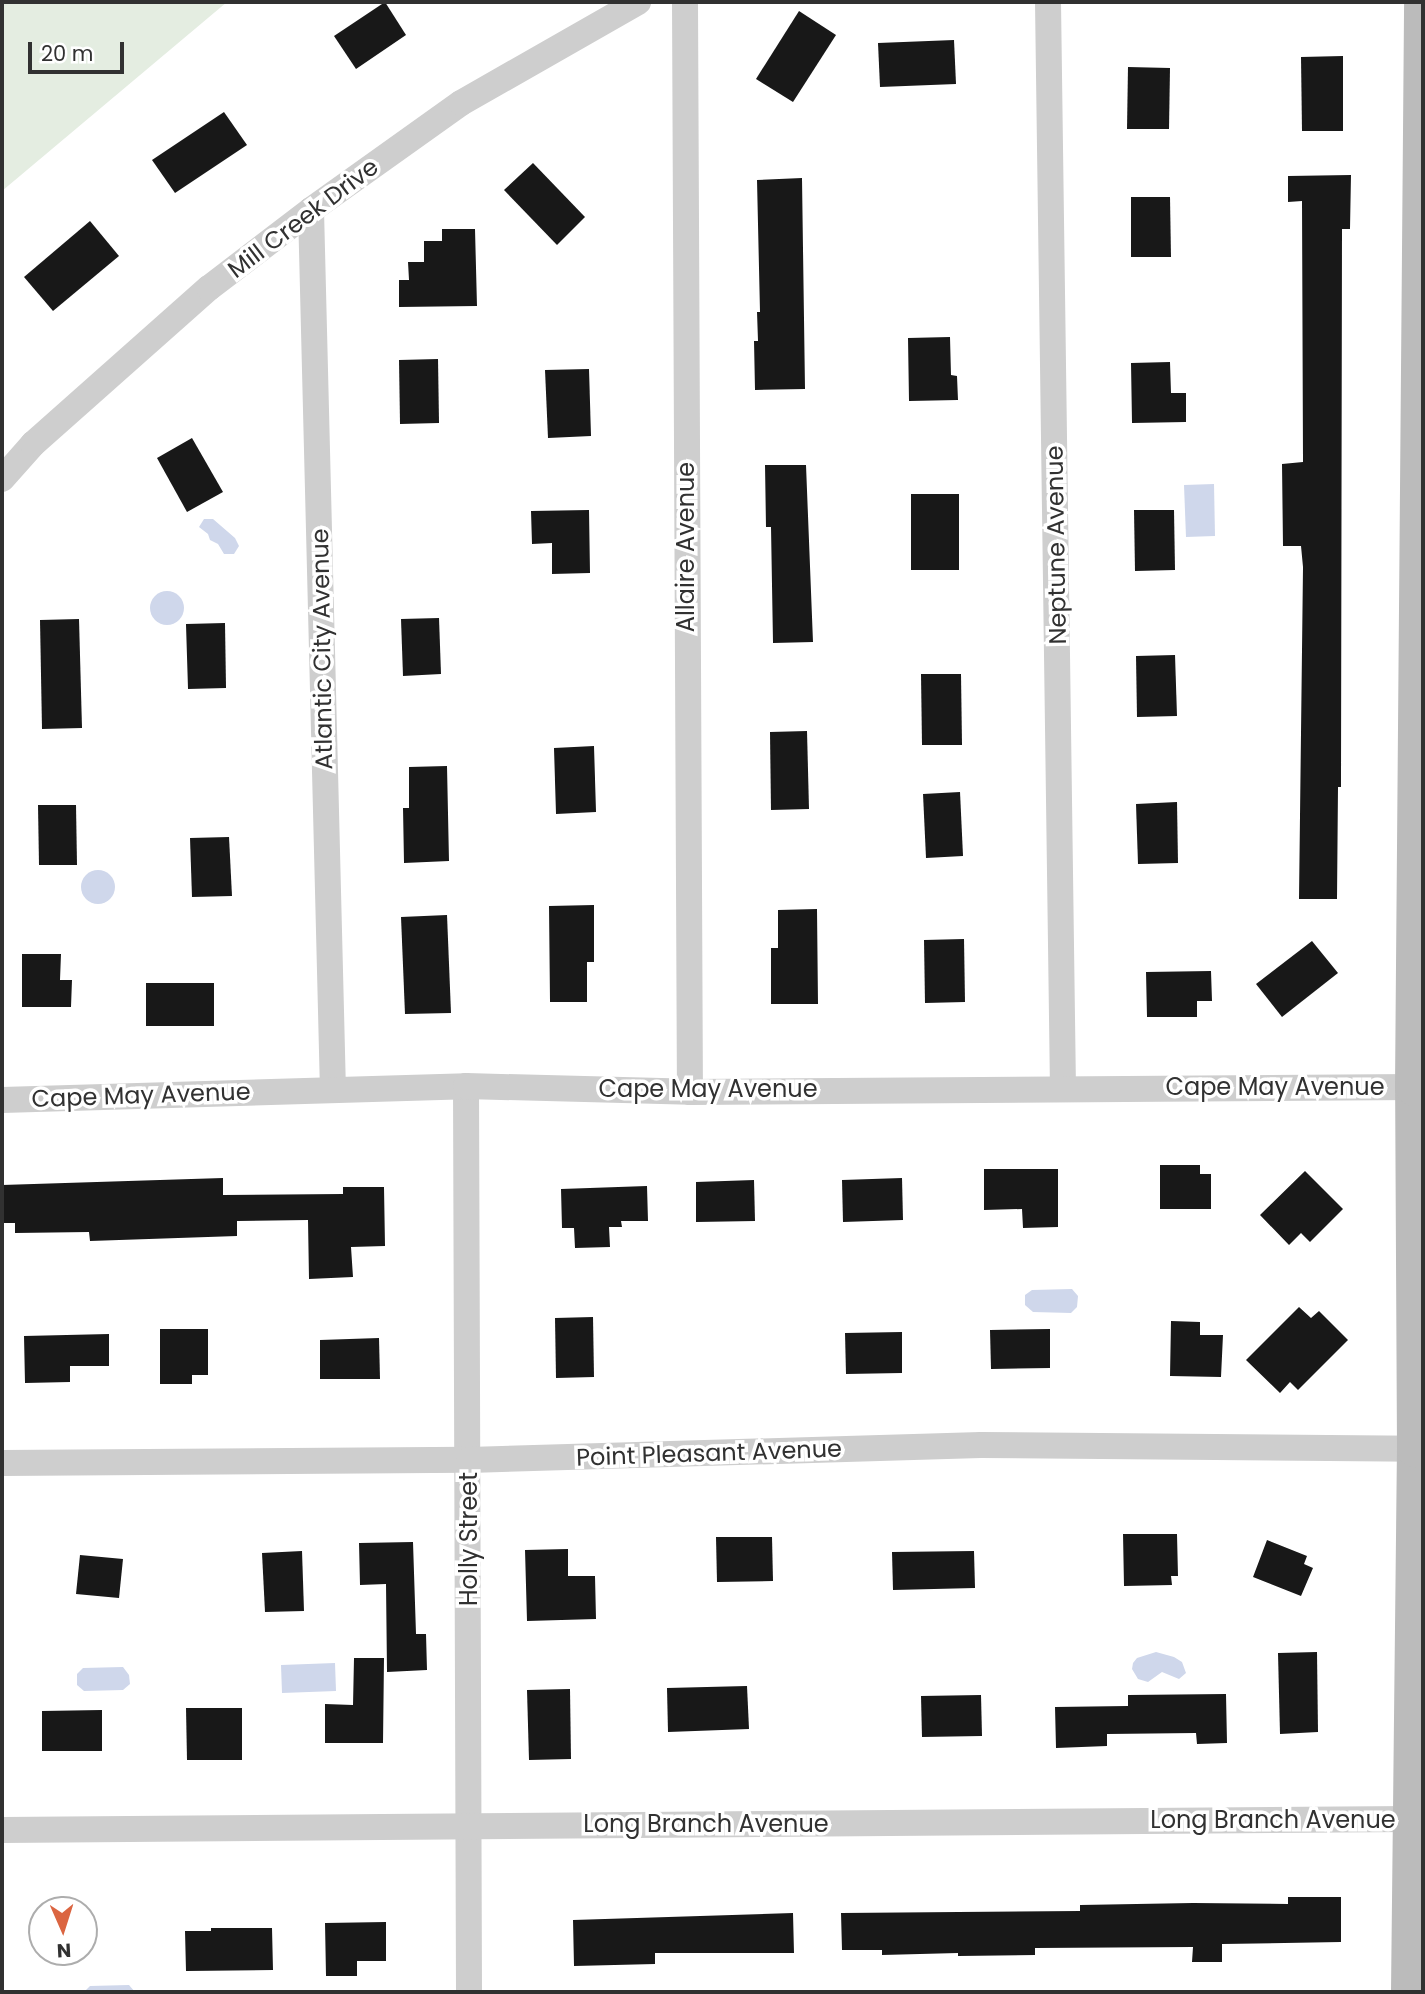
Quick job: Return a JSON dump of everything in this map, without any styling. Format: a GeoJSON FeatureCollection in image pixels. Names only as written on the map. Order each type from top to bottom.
{"type":"FeatureCollection","features":[{"type":"Feature","properties":{"kind":"street","name":"Mill Creek Drive"},"geometry":{"type":"LineString","coordinates":[[2,479],[33,444],[209,288],[311,210],[461,103],[638,2]]}},
{"type":"Feature","properties":{"kind":"street","name":"Allaire Avenue"},"geometry":{"type":"LineString","coordinates":[[685,2],[690,1091]]}},
{"type":"Feature","properties":{"kind":"street","name":"Neptune Avenue"},"geometry":{"type":"LineString","coordinates":[[1048,2],[1063,1087]]}},
{"type":"Feature","properties":{"kind":"street"},"geometry":{"type":"LineString","coordinates":[[1410,1992],[1410,1819],[1419,1528],[1416,1449],[1414,1087],[1420,1007],[1423,2]]}},
{"type":"Feature","properties":{"kind":"street","name":"Atlantic City Avenue"},"geometry":{"type":"LineString","coordinates":[[311,210],[333,1089]]}},
{"type":"Feature","properties":{"kind":"street","name":"Cape May Avenue"},"geometry":{"type":"LineString","coordinates":[[2,1100],[466,1086],[690,1091],[1414,1087]]}},
{"type":"Feature","properties":{"kind":"street","name":"Holly Street"},"geometry":{"type":"LineString","coordinates":[[466,1086],[469,1461],[468,1992]]}},
{"type":"Feature","properties":{"kind":"street","name":"Point Pleasant Avenue"},"geometry":{"type":"LineString","coordinates":[[2,1463],[469,1461],[981,1446],[1416,1449]]}},
{"type":"Feature","properties":{"kind":"street","name":"Long Branch Avenue"},"geometry":{"type":"LineString","coordinates":[[2,1830],[1410,1819]]}},
{"type":"Feature","properties":{"kind":"shaded area"},"geometry":{"type":"Polygon","coordinates":[[[2,2],[227,2],[2,191],[2,2]]]}},
{"type":"Feature","properties":{"kind":"water"},"geometry":{"type":"Polygon","coordinates":[[[1214,484],[1215,536],[1186,537],[1184,485],[1214,484]]]}},
{"type":"Feature","properties":{"kind":"water"},"geometry":{"type":"Polygon","coordinates":[[[204,519],[213,519],[235,538],[239,546],[234,554],[224,554],[218,544],[210,540],[208,534],[199,527],[204,519]]]}},
{"type":"Feature","properties":{"kind":"water"},"geometry":{"type":"Polygon","coordinates":[[[167,591],[179,596],[184,608],[179,620],[167,625],[155,620],[150,608],[155,596],[167,591]]]}},
{"type":"Feature","properties":{"kind":"water"},"geometry":{"type":"Polygon","coordinates":[[[98,870],[110,875],[115,887],[110,899],[98,904],[86,899],[81,887],[86,875],[98,870]]]}},
{"type":"Feature","properties":{"kind":"water"},"geometry":{"type":"Polygon","coordinates":[[[1072,1289],[1078,1296],[1077,1307],[1071,1313],[1033,1312],[1025,1305],[1025,1295],[1032,1290],[1072,1289]]]}},
{"type":"Feature","properties":{"kind":"water"},"geometry":{"type":"Polygon","coordinates":[[[1156,1652],[1182,1662],[1186,1673],[1179,1679],[1162,1672],[1148,1682],[1138,1679],[1132,1669],[1133,1663],[1137,1658],[1156,1652]]]}},
{"type":"Feature","properties":{"kind":"water"},"geometry":{"type":"Polygon","coordinates":[[[335,1663],[336,1691],[282,1693],[281,1665],[335,1663]]]}},
{"type":"Feature","properties":{"kind":"water"},"geometry":{"type":"Polygon","coordinates":[[[123,1667],[129,1675],[130,1684],[123,1690],[84,1691],[77,1685],[77,1674],[83,1668],[123,1667]]]}},
{"type":"Feature","properties":{"kind":"water"},"geometry":{"type":"Polygon","coordinates":[[[129,1985],[135,1992],[84,1992],[90,1986],[129,1985]]]}},
{"type":"Feature","properties":{"kind":"building"},"geometry":{"type":"Polygon","coordinates":[[[385,2],[406,35],[356,69],[334,36],[385,2]]]}},
{"type":"Feature","properties":{"kind":"building"},"geometry":{"type":"Polygon","coordinates":[[[799,11],[836,35],[793,102],[756,79],[799,11]]]}},
{"type":"Feature","properties":{"kind":"building"},"geometry":{"type":"Polygon","coordinates":[[[954,40],[956,84],[880,87],[878,43],[954,40]]]}},
{"type":"Feature","properties":{"kind":"building"},"geometry":{"type":"Polygon","coordinates":[[[1343,56],[1343,131],[1302,131],[1301,57],[1343,56]]]}},
{"type":"Feature","properties":{"kind":"building"},"geometry":{"type":"Polygon","coordinates":[[[1128,67],[1170,68],[1169,129],[1127,129],[1128,67]]]}},
{"type":"Feature","properties":{"kind":"building"},"geometry":{"type":"Polygon","coordinates":[[[224,112],[247,145],[175,193],[152,160],[224,112]]]}},
{"type":"Feature","properties":{"kind":"building"},"geometry":{"type":"Polygon","coordinates":[[[533,163],[585,217],[557,245],[504,190],[533,163]]]}},
{"type":"Feature","properties":{"kind":"building"},"geometry":{"type":"Polygon","coordinates":[[[1351,175],[1350,229],[1342,229],[1341,787],[1338,787],[1337,899],[1299,899],[1303,567],[1301,546],[1283,546],[1282,464],[1303,462],[1302,201],[1288,202],[1288,176],[1351,175]]]}},
{"type":"Feature","properties":{"kind":"building"},"geometry":{"type":"Polygon","coordinates":[[[802,178],[805,389],[755,390],[754,341],[758,341],[757,312],[760,312],[757,180],[802,178]]]}},
{"type":"Feature","properties":{"kind":"building"},"geometry":{"type":"Polygon","coordinates":[[[1131,197],[1170,197],[1171,257],[1131,257],[1131,197]]]}},
{"type":"Feature","properties":{"kind":"building"},"geometry":{"type":"Polygon","coordinates":[[[90,221],[119,256],[53,311],[24,277],[90,221]]]}},
{"type":"Feature","properties":{"kind":"building"},"geometry":{"type":"Polygon","coordinates":[[[442,229],[475,229],[477,306],[399,307],[399,280],[409,280],[408,262],[424,262],[424,241],[442,241],[442,229]]]}},
{"type":"Feature","properties":{"kind":"building"},"geometry":{"type":"Polygon","coordinates":[[[950,337],[951,375],[957,376],[958,400],[909,401],[908,338],[950,337]]]}},
{"type":"Feature","properties":{"kind":"building"},"geometry":{"type":"Polygon","coordinates":[[[438,359],[439,423],[400,424],[399,360],[438,359]]]}},
{"type":"Feature","properties":{"kind":"building"},"geometry":{"type":"Polygon","coordinates":[[[1170,362],[1171,393],[1186,393],[1186,422],[1132,423],[1131,363],[1170,362]]]}},
{"type":"Feature","properties":{"kind":"building"},"geometry":{"type":"Polygon","coordinates":[[[589,369],[591,436],[548,438],[545,370],[589,369]]]}},
{"type":"Feature","properties":{"kind":"building"},"geometry":{"type":"Polygon","coordinates":[[[192,438],[223,492],[187,512],[157,458],[192,438]]]}},
{"type":"Feature","properties":{"kind":"building"},"geometry":{"type":"Polygon","coordinates":[[[765,465],[806,465],[813,642],[773,643],[771,527],[766,527],[765,465]]]}},
{"type":"Feature","properties":{"kind":"building"},"geometry":{"type":"Polygon","coordinates":[[[911,494],[959,494],[959,570],[911,570],[911,494]]]}},
{"type":"Feature","properties":{"kind":"building"},"geometry":{"type":"Polygon","coordinates":[[[589,510],[590,573],[552,574],[552,543],[532,544],[531,511],[589,510]]]}},
{"type":"Feature","properties":{"kind":"building"},"geometry":{"type":"Polygon","coordinates":[[[1134,510],[1174,510],[1175,570],[1135,571],[1134,510]]]}},
{"type":"Feature","properties":{"kind":"building"},"geometry":{"type":"Polygon","coordinates":[[[439,618],[441,674],[403,676],[401,619],[439,618]]]}},
{"type":"Feature","properties":{"kind":"building"},"geometry":{"type":"Polygon","coordinates":[[[79,619],[82,728],[42,729],[40,620],[79,619]]]}},
{"type":"Feature","properties":{"kind":"building"},"geometry":{"type":"Polygon","coordinates":[[[225,623],[226,688],[188,689],[186,624],[225,623]]]}},
{"type":"Feature","properties":{"kind":"building"},"geometry":{"type":"Polygon","coordinates":[[[1175,655],[1177,716],[1137,717],[1136,656],[1175,655]]]}},
{"type":"Feature","properties":{"kind":"building"},"geometry":{"type":"Polygon","coordinates":[[[921,674],[961,674],[962,745],[922,745],[921,674]]]}},
{"type":"Feature","properties":{"kind":"building"},"geometry":{"type":"Polygon","coordinates":[[[807,731],[809,809],[771,810],[770,732],[807,731]]]}},
{"type":"Feature","properties":{"kind":"building"},"geometry":{"type":"Polygon","coordinates":[[[594,746],[596,812],[556,814],[554,748],[594,746]]]}},
{"type":"Feature","properties":{"kind":"building"},"geometry":{"type":"Polygon","coordinates":[[[447,766],[449,861],[404,863],[403,808],[409,808],[409,767],[447,766]]]}},
{"type":"Feature","properties":{"kind":"building"},"geometry":{"type":"Polygon","coordinates":[[[960,792],[963,856],[926,858],[923,794],[960,792]]]}},
{"type":"Feature","properties":{"kind":"building"},"geometry":{"type":"Polygon","coordinates":[[[1177,802],[1178,863],[1138,864],[1136,804],[1177,802]]]}},
{"type":"Feature","properties":{"kind":"building"},"geometry":{"type":"Polygon","coordinates":[[[38,805],[76,805],[77,865],[39,865],[38,805]]]}},
{"type":"Feature","properties":{"kind":"building"},"geometry":{"type":"Polygon","coordinates":[[[229,837],[232,896],[192,897],[190,838],[229,837]]]}},
{"type":"Feature","properties":{"kind":"building"},"geometry":{"type":"Polygon","coordinates":[[[594,905],[594,962],[587,962],[587,1002],[550,1002],[549,906],[594,905]]]}},
{"type":"Feature","properties":{"kind":"building"},"geometry":{"type":"Polygon","coordinates":[[[817,909],[818,1004],[771,1004],[771,948],[778,948],[778,910],[817,909]]]}},
{"type":"Feature","properties":{"kind":"building"},"geometry":{"type":"Polygon","coordinates":[[[447,915],[451,1013],[405,1014],[401,917],[447,915]]]}},
{"type":"Feature","properties":{"kind":"building"},"geometry":{"type":"Polygon","coordinates":[[[964,939],[965,1002],[925,1003],[924,940],[964,939]]]}},
{"type":"Feature","properties":{"kind":"building"},"geometry":{"type":"Polygon","coordinates":[[[1312,941],[1338,973],[1282,1017],[1256,984],[1312,941]]]}},
{"type":"Feature","properties":{"kind":"building"},"geometry":{"type":"Polygon","coordinates":[[[22,954],[61,954],[60,980],[72,980],[71,1007],[22,1007],[22,954]]]}},
{"type":"Feature","properties":{"kind":"building"},"geometry":{"type":"Polygon","coordinates":[[[1211,971],[1212,1001],[1197,1001],[1197,1017],[1147,1017],[1146,972],[1211,971]]]}},
{"type":"Feature","properties":{"kind":"building"},"geometry":{"type":"Polygon","coordinates":[[[146,983],[214,983],[214,1026],[146,1026],[146,983]]]}},
{"type":"Feature","properties":{"kind":"building"},"geometry":{"type":"Polygon","coordinates":[[[1160,1165],[1200,1165],[1200,1174],[1211,1174],[1211,1209],[1160,1209],[1160,1165]]]}},
{"type":"Feature","properties":{"kind":"building"},"geometry":{"type":"Polygon","coordinates":[[[984,1169],[1058,1169],[1058,1227],[1023,1228],[1022,1209],[984,1210],[984,1169]]]}},
{"type":"Feature","properties":{"kind":"building"},"geometry":{"type":"Polygon","coordinates":[[[1305,1171],[1343,1209],[1310,1242],[1301,1233],[1289,1245],[1260,1215],[1305,1171]]]}},
{"type":"Feature","properties":{"kind":"building"},"geometry":{"type":"Polygon","coordinates":[[[223,1178],[223,1195],[343,1194],[343,1187],[384,1187],[385,1246],[351,1247],[353,1277],[309,1279],[308,1220],[237,1221],[237,1236],[90,1241],[89,1232],[15,1233],[15,1223],[2,1223],[2,1185],[223,1178]]]}},
{"type":"Feature","properties":{"kind":"building"},"geometry":{"type":"Polygon","coordinates":[[[902,1178],[903,1220],[843,1222],[842,1180],[902,1178]]]}},
{"type":"Feature","properties":{"kind":"building"},"geometry":{"type":"Polygon","coordinates":[[[754,1180],[755,1221],[696,1222],[696,1182],[754,1180]]]}},
{"type":"Feature","properties":{"kind":"building"},"geometry":{"type":"Polygon","coordinates":[[[647,1186],[648,1221],[621,1221],[622,1227],[609,1227],[610,1247],[575,1248],[574,1228],[562,1228],[561,1189],[647,1186]]]}},
{"type":"Feature","properties":{"kind":"building"},"geometry":{"type":"Polygon","coordinates":[[[1299,1307],[1311,1318],[1319,1311],[1348,1340],[1298,1390],[1290,1382],[1280,1393],[1246,1360],[1299,1307]]]}},
{"type":"Feature","properties":{"kind":"building"},"geometry":{"type":"Polygon","coordinates":[[[593,1317],[594,1377],[556,1378],[555,1318],[593,1317]]]}},
{"type":"Feature","properties":{"kind":"building"},"geometry":{"type":"Polygon","coordinates":[[[1171,1321],[1200,1322],[1200,1335],[1223,1335],[1221,1377],[1170,1376],[1171,1321]]]}},
{"type":"Feature","properties":{"kind":"building"},"geometry":{"type":"Polygon","coordinates":[[[160,1329],[208,1329],[208,1375],[192,1375],[192,1384],[160,1384],[160,1329]]]}},
{"type":"Feature","properties":{"kind":"building"},"geometry":{"type":"Polygon","coordinates":[[[1050,1329],[1050,1368],[991,1369],[990,1330],[1050,1329]]]}},
{"type":"Feature","properties":{"kind":"building"},"geometry":{"type":"Polygon","coordinates":[[[902,1332],[902,1373],[846,1374],[845,1333],[902,1332]]]}},
{"type":"Feature","properties":{"kind":"building"},"geometry":{"type":"Polygon","coordinates":[[[109,1334],[109,1366],[70,1366],[70,1382],[25,1383],[24,1336],[109,1334]]]}},
{"type":"Feature","properties":{"kind":"building"},"geometry":{"type":"Polygon","coordinates":[[[379,1338],[380,1379],[320,1379],[320,1340],[379,1338]]]}},
{"type":"Feature","properties":{"kind":"building"},"geometry":{"type":"Polygon","coordinates":[[[1123,1534],[1177,1534],[1178,1576],[1171,1576],[1172,1585],[1124,1586],[1123,1534]]]}},
{"type":"Feature","properties":{"kind":"building"},"geometry":{"type":"Polygon","coordinates":[[[716,1537],[772,1537],[773,1581],[717,1582],[716,1537]]]}},
{"type":"Feature","properties":{"kind":"building"},"geometry":{"type":"Polygon","coordinates":[[[1267,1540],[1307,1556],[1304,1564],[1313,1568],[1301,1596],[1253,1577],[1267,1540]]]}},
{"type":"Feature","properties":{"kind":"building"},"geometry":{"type":"Polygon","coordinates":[[[413,1542],[416,1634],[426,1634],[427,1670],[387,1672],[386,1584],[360,1585],[359,1543],[413,1542]]]}},
{"type":"Feature","properties":{"kind":"building"},"geometry":{"type":"Polygon","coordinates":[[[568,1549],[568,1576],[595,1576],[596,1619],[527,1621],[525,1550],[568,1549]]]}},
{"type":"Feature","properties":{"kind":"building"},"geometry":{"type":"Polygon","coordinates":[[[302,1551],[304,1611],[265,1612],[262,1553],[302,1551]]]}},
{"type":"Feature","properties":{"kind":"building"},"geometry":{"type":"Polygon","coordinates":[[[974,1551],[975,1588],[893,1590],[892,1552],[974,1551]]]}},
{"type":"Feature","properties":{"kind":"building"},"geometry":{"type":"Polygon","coordinates":[[[80,1555],[123,1559],[119,1598],[76,1594],[80,1555]]]}},
{"type":"Feature","properties":{"kind":"building"},"geometry":{"type":"Polygon","coordinates":[[[1317,1652],[1318,1732],[1280,1734],[1278,1653],[1317,1652]]]}},
{"type":"Feature","properties":{"kind":"building"},"geometry":{"type":"Polygon","coordinates":[[[354,1658],[384,1658],[383,1743],[325,1743],[325,1704],[353,1705],[354,1658]]]}},
{"type":"Feature","properties":{"kind":"building"},"geometry":{"type":"Polygon","coordinates":[[[747,1686],[749,1729],[668,1732],[667,1688],[747,1686]]]}},
{"type":"Feature","properties":{"kind":"building"},"geometry":{"type":"Polygon","coordinates":[[[570,1689],[571,1759],[529,1760],[527,1690],[570,1689]]]}},
{"type":"Feature","properties":{"kind":"building"},"geometry":{"type":"Polygon","coordinates":[[[1226,1694],[1227,1743],[1197,1744],[1196,1733],[1107,1734],[1107,1746],[1056,1748],[1055,1707],[1128,1706],[1128,1695],[1226,1694]]]}},
{"type":"Feature","properties":{"kind":"building"},"geometry":{"type":"Polygon","coordinates":[[[981,1695],[982,1736],[922,1737],[921,1696],[981,1695]]]}},
{"type":"Feature","properties":{"kind":"building"},"geometry":{"type":"Polygon","coordinates":[[[186,1708],[242,1708],[242,1760],[187,1760],[186,1708]]]}},
{"type":"Feature","properties":{"kind":"building"},"geometry":{"type":"Polygon","coordinates":[[[102,1710],[102,1751],[42,1751],[42,1711],[102,1710]]]}},
{"type":"Feature","properties":{"kind":"building"},"geometry":{"type":"Polygon","coordinates":[[[1288,1897],[1341,1897],[1341,1942],[1222,1944],[1222,1962],[1192,1962],[1193,1947],[1035,1948],[1035,1955],[958,1956],[958,1953],[882,1955],[882,1950],[842,1950],[841,1913],[1080,1911],[1080,1905],[1288,1904],[1288,1897]]]}},
{"type":"Feature","properties":{"kind":"building"},"geometry":{"type":"Polygon","coordinates":[[[793,1913],[794,1953],[655,1953],[655,1964],[574,1966],[573,1920],[793,1913]]]}},
{"type":"Feature","properties":{"kind":"building"},"geometry":{"type":"Polygon","coordinates":[[[386,1922],[386,1961],[357,1961],[357,1976],[326,1976],[325,1923],[386,1922]]]}},
{"type":"Feature","properties":{"kind":"building"},"geometry":{"type":"Polygon","coordinates":[[[211,1928],[272,1928],[273,1970],[186,1971],[185,1931],[211,1931],[211,1928]]]}}]}
